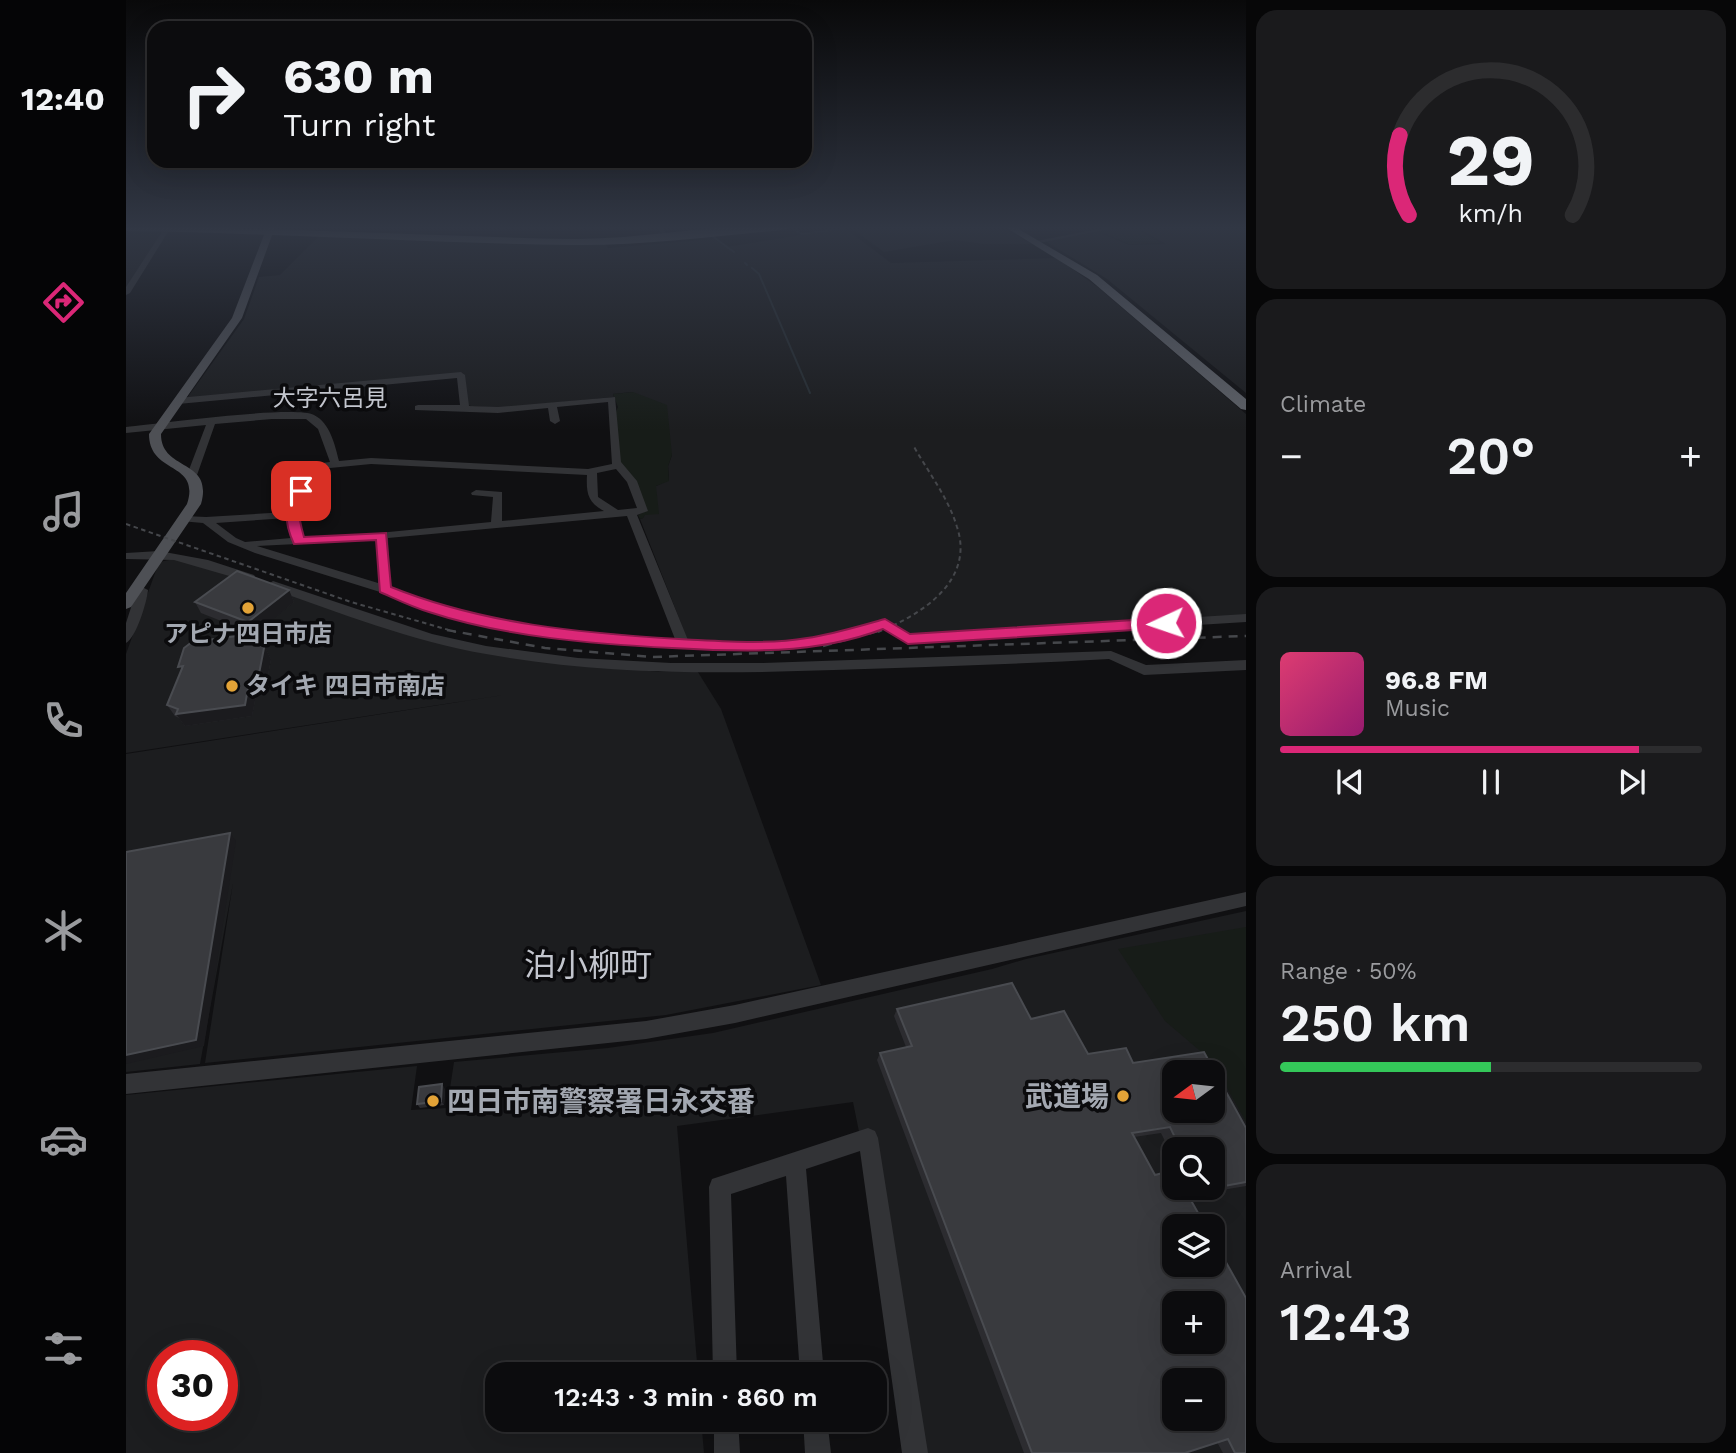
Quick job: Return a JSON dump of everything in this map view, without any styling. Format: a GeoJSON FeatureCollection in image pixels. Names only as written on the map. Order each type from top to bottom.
{"type":"FeatureCollection","features":[{"type":"Feature","properties":{"kind":"highway"},"geometry":{"type":"LineString","coordinates":[[1114,295],[1246,405]]}},
{"type":"Feature","properties":{"kind":"highway"},"geometry":{"type":"LineString","coordinates":[[1120,295],[1246,398]]}},
{"type":"Feature","properties":{"kind":"main road"},"geometry":{"type":"LineString","coordinates":[[126,604],[200,491],[199,483],[192,475],[157,451],[154,438],[159,427],[237,318],[246,295]]}},
{"type":"Feature","properties":{"kind":"street"},"geometry":{"type":"LineString","coordinates":[[178,401],[461,375],[465,408]]}},
{"type":"Feature","properties":{"kind":"street"},"geometry":{"type":"LineString","coordinates":[[192,475],[225,396]]}},
{"type":"Feature","properties":{"kind":"street"},"geometry":{"type":"LineString","coordinates":[[241,544],[382,536],[643,511],[632,481],[617,463],[612,399],[498,410],[418,408]]}},
{"type":"Feature","properties":{"kind":"street"},"geometry":{"type":"LineString","coordinates":[[552,405],[555,421]]}},
{"type":"Feature","properties":{"kind":"street"},"geometry":{"type":"LineString","coordinates":[[126,430],[281,416],[313,418],[323,430],[335,463]]}},
{"type":"Feature","properties":{"kind":"street"},"geometry":{"type":"LineString","coordinates":[[298,542],[291,514],[295,499],[317,466],[371,461],[592,472],[619,466]]}},
{"type":"Feature","properties":{"kind":"street"},"geometry":{"type":"LineString","coordinates":[[592,472],[592,498],[595,503],[615,513]]}},
{"type":"Feature","properties":{"kind":"street"},"geometry":{"type":"LineString","coordinates":[[476,493],[498,495],[496,523]]}},
{"type":"Feature","properties":{"kind":"street"},"geometry":{"type":"LineString","coordinates":[[631,513],[683,644]]}},
{"type":"Feature","properties":{"kind":"street"},"geometry":{"type":"LineString","coordinates":[[184,519],[291,514]]}},
{"type":"Feature","properties":{"kind":"street"},"geometry":{"type":"LineString","coordinates":[[266,543],[270,516]]}},
{"type":"Feature","properties":{"kind":"street"},"geometry":{"type":"LineString","coordinates":[[206,520],[241,544],[384,589],[434,609],[523,629],[587,638],[716,647],[804,644],[858,633],[885,624],[908,639],[1246,618]]}},
{"type":"Feature","properties":{"kind":"street"},"geometry":{"type":"LineString","coordinates":[[382,536],[384,589]]}},
{"type":"Feature","properties":{"kind":"street"},"geometry":{"type":"LineString","coordinates":[[126,556],[160,553],[189,558],[380,623],[433,638],[485,650],[562,660],[719,670],[1111,655],[1144,670],[1246,665]]}},
{"type":"Feature","properties":{"kind":"street"},"geometry":{"type":"LineString","coordinates":[[126,639],[141,600],[142,590],[138,589]]}},
{"type":"Feature","properties":{"kind":"street"},"geometry":{"type":"LineString","coordinates":[[126,1084],[646,1030],[734,1014],[1246,899]]}},
{"type":"Feature","properties":{"kind":"street"},"geometry":{"type":"LineString","coordinates":[[725,1362],[720,1187],[868,1138],[914,1453]]}},
{"type":"Feature","properties":{"kind":"street"},"geometry":{"type":"LineString","coordinates":[[795,1162],[811,1362]]}},
{"type":"Feature","properties":{"kind":"street"},"geometry":{"type":"LineString","coordinates":[[726,1432],[727,1453]]}},
{"type":"Feature","properties":{"kind":"street"},"geometry":{"type":"LineString","coordinates":[[817,1432],[818,1453]]}},
{"type":"Feature","properties":{"kind":"shaded area"},"geometry":{"type":"Polygon","coordinates":[[[253,295],[1107,295],[1246,414],[1246,615],[910,637],[884,620],[847,633],[799,641],[688,641],[640,519],[643,518],[656,486],[669,480],[668,466],[672,455],[633,392],[613,394],[614,397],[499,408],[471,406],[468,405],[463,373],[187,398],[244,319],[253,295]]]}},
{"type":"Feature","properties":{"kind":"shaded area"},"geometry":{"type":"Polygon","coordinates":[[[1126,295],[1246,295],[1246,393],[1126,295]]]}},
{"type":"Feature","properties":{"kind":"shaded area"},"geometry":{"type":"Polygon","coordinates":[[[633,392],[667,405],[672,455],[668,466],[669,481],[656,486],[659,514],[645,515],[640,519],[638,515],[644,512],[632,477],[620,463],[615,414],[618,407],[613,394],[633,392]]]}},
{"type":"Feature","properties":{"kind":"shaded area"},"geometry":{"type":"Polygon","coordinates":[[[174,559],[191,561],[435,641],[658,672],[696,669],[721,709],[821,985],[666,1015],[205,1063],[233,883],[200,1064],[126,1072],[126,754],[529,691],[126,753],[126,654],[159,562],[174,559]]]}},
{"type":"Feature","properties":{"kind":"shaded area"},"geometry":{"type":"Polygon","coordinates":[[[1246,911],[1246,1453],[924,1453],[853,1102],[677,1126],[697,1362],[485,1362],[485,1432],[702,1432],[704,1453],[126,1453],[126,1095],[417,1066],[411,1110],[447,1108],[454,1062],[608,1048],[713,1033],[1026,959],[1246,911]]]}},
{"type":"Feature","properties":{"kind":"shaded area"},"geometry":{"type":"Polygon","coordinates":[[[1246,927],[1246,1122],[1225,1084],[1225,1060],[1211,1060],[1165,1021],[1118,949],[1246,927]]]}},
{"type":"Feature","properties":{"kind":"building"},"geometry":{"type":"Polygon","coordinates":[[[237,571],[289,590],[248,622],[195,602],[237,571]]]}},
{"type":"Feature","properties":{"kind":"building","name":"タイキ 四日市南店"},"geometry":{"type":"Polygon","coordinates":[[[260,633],[257,642],[264,648],[258,679],[249,683],[245,705],[176,714],[178,709],[167,705],[183,666],[178,667],[184,648],[192,642],[260,633]]]}},
{"type":"Feature","properties":{"kind":"building"},"geometry":{"type":"Polygon","coordinates":[[[230,833],[196,1040],[126,1055],[126,852],[230,833]]]}},
{"type":"Feature","properties":{"kind":"building"},"geometry":{"type":"Polygon","coordinates":[[[1012,983],[1031,1019],[1064,1011],[1088,1054],[1126,1048],[1133,1063],[1204,1052],[1208,1060],[1162,1060],[1162,1124],[1225,1124],[1225,1090],[1246,1128],[1246,1182],[1225,1186],[1225,1137],[1175,1137],[1170,1127],[1132,1133],[1155,1175],[1162,1173],[1162,1200],[1191,1200],[1199,1214],[1162,1214],[1162,1277],[1225,1277],[1225,1260],[1246,1298],[1246,1453],[1235,1453],[1228,1439],[1185,1453],[1032,1453],[880,1053],[912,1046],[897,1009],[1012,983]]]}},
{"type":"Feature","properties":{"kind":"building","name":"四日市南警察署日永交番"},"geometry":{"type":"Polygon","coordinates":[[[442,1084],[441,1101],[417,1104],[419,1087],[442,1084]]]}},
{"type":"Feature","properties":{"kind":"waterway"},"geometry":{"type":"LineString","coordinates":[[768,295],[810,393]]}},
{"type":"Feature","properties":{"kind":"railway"},"geometry":{"type":"LineString","coordinates":[[878,632],[927,606],[951,579],[958,564],[961,546],[953,516],[913,445]]}},
{"type":"Feature","properties":{"kind":"railway"},"geometry":{"type":"LineString","coordinates":[[126,524],[351,602],[453,631]]}},
{"type":"Feature","properties":{"kind":"railway"},"geometry":{"type":"LineString","coordinates":[[447,630],[453,631]]}},
{"type":"Feature","properties":{"kind":"railway"},"geometry":{"type":"LineString","coordinates":[[823,646],[882,630]]}},
{"type":"Feature","properties":{"kind":"railway"},"geometry":{"type":"LineString","coordinates":[[453,631],[545,648],[653,657],[1246,636]]}},
{"type":"Feature","properties":{"kind":"place","name":"アピナ四日市店"},"geometry":{"type":"Point","coordinates":[248,608]}},
{"type":"Feature","properties":{"kind":"place","name":"タイキ 四日市南店"},"geometry":{"type":"Point","coordinates":[232,686]}},
{"type":"Feature","properties":{"kind":"place","name":"武道場"},"geometry":{"type":"Point","coordinates":[1123,1096]}},
{"type":"Feature","properties":{"kind":"place","name":"四日市南警察署日永交番"},"geometry":{"type":"Point","coordinates":[433,1101]}},
{"type":"Feature","properties":{"kind":"district","name":"大字六呂見"},"geometry":{"type":"Point","coordinates":[330,398]}},
{"type":"Feature","properties":{"kind":"district","name":"泊小柳町"},"geometry":{"type":"Point","coordinates":[588,965]}},
{"type":"Feature","properties":{"kind":"route"},"geometry":{"type":"LineString","coordinates":[[301,491],[295,499],[291,514],[298,542],[382,536],[384,589],[434,609],[534,631],[587,638],[738,647],[804,644],[858,633],[885,624],[908,639],[1166,623]]}}]}
